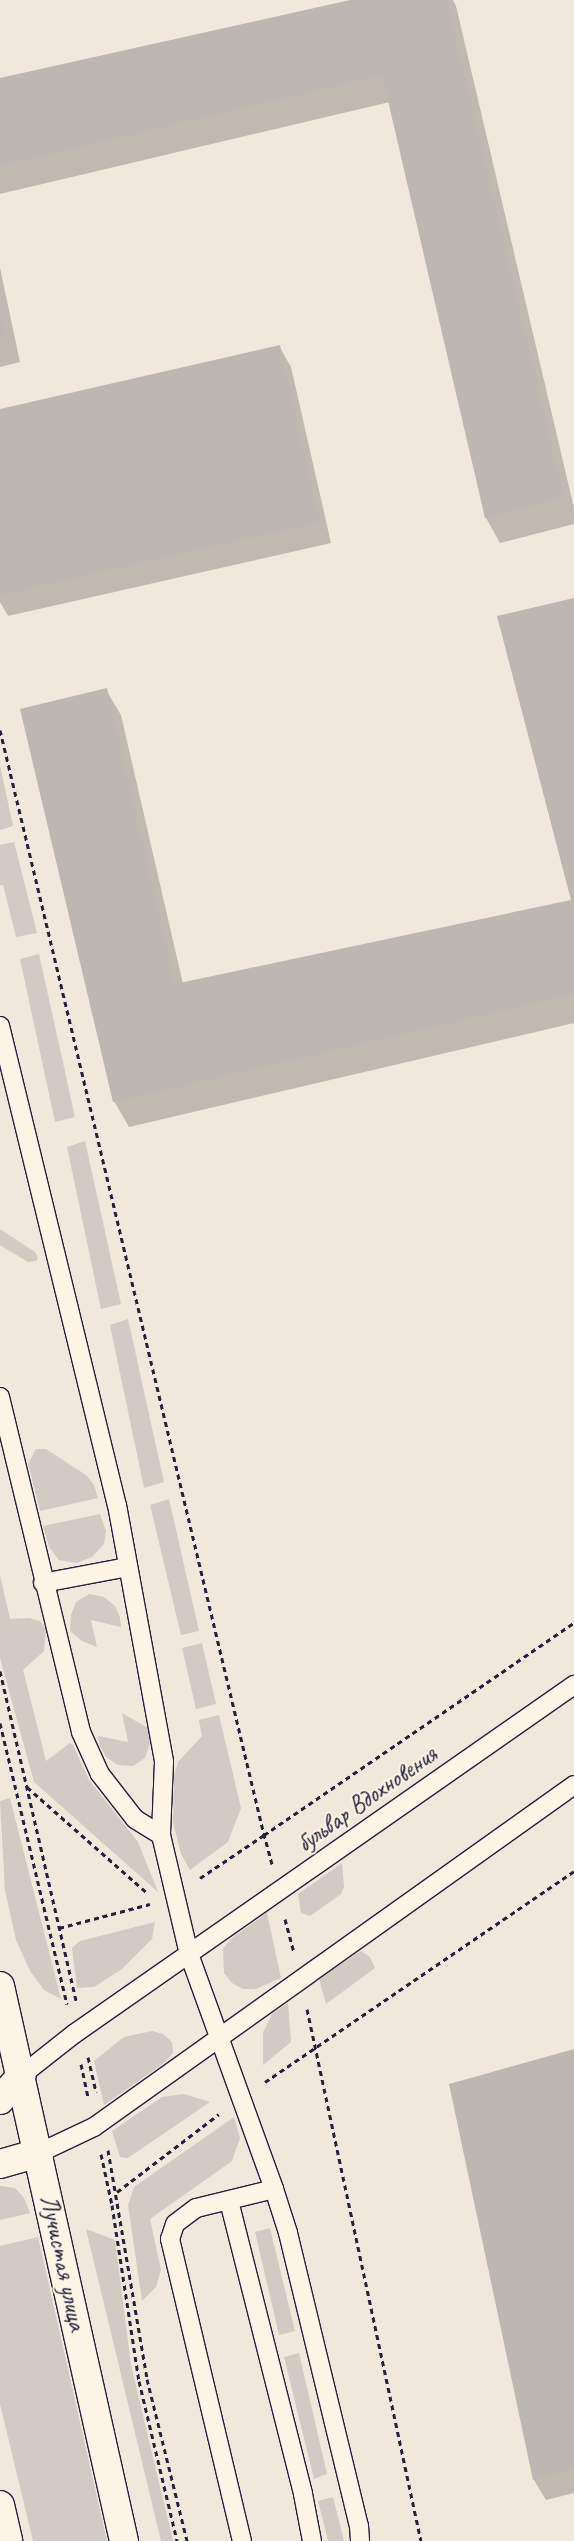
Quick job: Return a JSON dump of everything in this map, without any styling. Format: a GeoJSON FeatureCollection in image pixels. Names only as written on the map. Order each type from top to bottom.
{"type":"FeatureCollection","features":[{"type":"Feature","properties":{"kind":"main road","name":"Лучистая улица"},"geometry":{"type":"LineString","coordinates":[[0,1986],[22,2075],[124,2541]]}},
{"type":"Feature","properties":{"kind":"main road"},"geometry":{"type":"LineString","coordinates":[[0,2100],[22,2075]]}},
{"type":"Feature","properties":{"kind":"main road"},"geometry":{"type":"LineString","coordinates":[[0,2164],[39,2153]]}},
{"type":"Feature","properties":{"kind":"main road"},"geometry":{"type":"LineString","coordinates":[[0,2505],[8,2541]]}},
{"type":"Feature","properties":{"kind":"lane"},"geometry":{"type":"LineString","coordinates":[[0,1026],[115,1496],[164,1762],[161,1835],[177,1894],[189,1954],[274,2189],[291,2242],[359,2526],[360,2541]]}},
{"type":"Feature","properties":{"kind":"lane"},"geometry":{"type":"LineString","coordinates":[[0,1397],[43,1583],[81,1732],[100,1774],[135,1819],[161,1835]]}},
{"type":"Feature","properties":{"kind":"lane"},"geometry":{"type":"LineString","coordinates":[[43,1583],[128,1567]]}},
{"type":"Feature","properties":{"kind":"lane","name":"бульвар Вдохновения"},"geometry":{"type":"LineString","coordinates":[[22,2075],[74,2034],[574,1685]]}},
{"type":"Feature","properties":{"kind":"lane"},"geometry":{"type":"LineString","coordinates":[[39,2153],[94,2127],[219,2036],[574,1785]]}},
{"type":"Feature","properties":{"kind":"lane"},"geometry":{"type":"LineString","coordinates":[[242,2541],[170,2239],[175,2224],[196,2208],[274,2189]]}},
{"type":"Feature","properties":{"kind":"lane"},"geometry":{"type":"LineString","coordinates":[[229,2201],[303,2494],[312,2541]]}},
{"type":"Feature","properties":{"kind":"path"},"geometry":{"type":"LineString","coordinates":[[0,730],[264,1835],[177,1894],[158,1902],[59,1928]]}},
{"type":"Feature","properties":{"kind":"path"},"geometry":{"type":"LineString","coordinates":[[25,1786],[158,1902]]}},
{"type":"Feature","properties":{"kind":"path"},"geometry":{"type":"LineString","coordinates":[[117,2192],[241,2097],[315,2049],[574,1871]]}},
{"type":"Feature","properties":{"kind":"path"},"geometry":{"type":"LineString","coordinates":[[315,2049],[421,2541]]}},
{"type":"Feature","properties":{"kind":"shaded area"},"geometry":{"type":"Polygon","coordinates":[[[0,765],[13,826],[0,830],[0,765]]]}},
{"type":"Feature","properties":{"kind":"shaded area"},"geometry":{"type":"Polygon","coordinates":[[[14,842],[37,933],[16,937],[3,885],[0,885],[0,845],[14,842]]]}},
{"type":"Feature","properties":{"kind":"shaded area"},"geometry":{"type":"Polygon","coordinates":[[[39,954],[75,1117],[55,1122],[20,959],[39,954]]]}},
{"type":"Feature","properties":{"kind":"shaded area"},"geometry":{"type":"Polygon","coordinates":[[[85,1141],[121,1304],[101,1309],[67,1147],[85,1141]]]}},
{"type":"Feature","properties":{"kind":"shaded area"},"geometry":{"type":"Polygon","coordinates":[[[0,1229],[35,1252],[38,1258],[36,1261],[28,1262],[0,1245],[0,1229]]]}},
{"type":"Feature","properties":{"kind":"shaded area"},"geometry":{"type":"Polygon","coordinates":[[[128,1319],[164,1482],[144,1488],[110,1325],[128,1319]]]}},
{"type":"Feature","properties":{"kind":"shaded area"},"geometry":{"type":"Polygon","coordinates":[[[36,1449],[46,1449],[86,1475],[94,1485],[98,1498],[40,1511],[28,1464],[36,1449]]]}},
{"type":"Feature","properties":{"kind":"shaded area"},"geometry":{"type":"Polygon","coordinates":[[[169,1499],[199,1631],[181,1635],[150,1505],[169,1499]]]}},
{"type":"Feature","properties":{"kind":"shaded area"},"geometry":{"type":"Polygon","coordinates":[[[100,1514],[106,1531],[104,1544],[92,1557],[77,1563],[59,1560],[49,1547],[43,1526],[100,1514]]]}},
{"type":"Feature","properties":{"kind":"shaded area"},"geometry":{"type":"Polygon","coordinates":[[[0,1575],[10,1619],[29,1618],[40,1621],[46,1629],[44,1651],[23,1670],[46,1761],[70,1743],[73,1745],[89,1780],[138,1842],[158,1892],[34,1782],[0,1658],[0,1575]]]}},
{"type":"Feature","properties":{"kind":"shaded area"},"geometry":{"type":"Polygon","coordinates":[[[89,1594],[104,1597],[115,1606],[120,1617],[121,1627],[91,1620],[97,1647],[82,1641],[70,1631],[71,1615],[76,1602],[89,1594]]]}},
{"type":"Feature","properties":{"kind":"shaded area"},"geometry":{"type":"Polygon","coordinates":[[[202,1643],[216,1704],[196,1709],[182,1648],[202,1643]]]}},
{"type":"Feature","properties":{"kind":"shaded area"},"geometry":{"type":"Polygon","coordinates":[[[122,1713],[148,1728],[150,1743],[145,1758],[133,1766],[118,1765],[106,1757],[100,1746],[98,1736],[128,1742],[122,1713]]]}},
{"type":"Feature","properties":{"kind":"shaded area"},"geometry":{"type":"Polygon","coordinates":[[[219,1715],[241,1808],[228,1842],[190,1870],[181,1854],[173,1822],[174,1775],[178,1762],[202,1736],[199,1720],[219,1715]]]}},
{"type":"Feature","properties":{"kind":"shaded area"},"geometry":{"type":"Polygon","coordinates":[[[10,1798],[61,1999],[44,1990],[30,1971],[16,1940],[5,1890],[0,1801],[10,1798]]]}},
{"type":"Feature","properties":{"kind":"shaded area"},"geometry":{"type":"Polygon","coordinates":[[[342,1863],[344,1887],[341,1894],[310,1916],[301,1913],[298,1894],[342,1863]]]}},
{"type":"Feature","properties":{"kind":"shaded area"},"geometry":{"type":"Polygon","coordinates":[[[267,1913],[281,1978],[256,1989],[243,1989],[232,1983],[224,1973],[223,1949],[232,1938],[267,1913]]]}},
{"type":"Feature","properties":{"kind":"shaded area"},"geometry":{"type":"Polygon","coordinates":[[[155,1922],[152,1939],[122,1969],[94,1987],[77,1988],[72,1948],[80,1941],[155,1922]]]}},
{"type":"Feature","properties":{"kind":"shaded area"},"geometry":{"type":"Polygon","coordinates":[[[361,1951],[370,1957],[375,1968],[326,2004],[319,1979],[361,1951]]]}},
{"type":"Feature","properties":{"kind":"shaded area"},"geometry":{"type":"Polygon","coordinates":[[[288,2003],[291,2042],[263,2065],[263,2033],[272,2014],[288,2003]]]}},
{"type":"Feature","properties":{"kind":"shaded area"},"geometry":{"type":"Polygon","coordinates":[[[152,2031],[163,2034],[172,2042],[173,2053],[164,2063],[104,2105],[94,2061],[124,2037],[152,2031]]]}},
{"type":"Feature","properties":{"kind":"shaded area"},"geometry":{"type":"Polygon","coordinates":[[[184,2094],[210,2102],[128,2158],[120,2157],[112,2131],[162,2097],[184,2094]]]}},
{"type":"Feature","properties":{"kind":"shaded area"},"geometry":{"type":"Polygon","coordinates":[[[234,2117],[240,2138],[232,2161],[150,2219],[161,2270],[156,2287],[142,2301],[128,2205],[134,2187],[234,2117]]]}},
{"type":"Feature","properties":{"kind":"shaded area"},"geometry":{"type":"Polygon","coordinates":[[[0,2186],[15,2188],[24,2198],[30,2213],[0,2220],[0,2186]]]}},
{"type":"Feature","properties":{"kind":"shaded area"},"geometry":{"type":"Polygon","coordinates":[[[270,2228],[295,2331],[279,2335],[255,2232],[270,2228]]]}},
{"type":"Feature","properties":{"kind":"shaded area"},"geometry":{"type":"Polygon","coordinates":[[[86,2229],[115,2240],[131,2365],[173,2541],[161,2541],[86,2229]]]}},
{"type":"Feature","properties":{"kind":"shaded area"},"geometry":{"type":"Polygon","coordinates":[[[38,2237],[107,2541],[33,2541],[0,2404],[0,2246],[38,2237]]]}},
{"type":"Feature","properties":{"kind":"shaded area"},"geometry":{"type":"Polygon","coordinates":[[[299,2353],[327,2474],[314,2479],[284,2357],[299,2353]]]}},
{"type":"Feature","properties":{"kind":"shaded area"},"geometry":{"type":"Polygon","coordinates":[[[333,2497],[344,2541],[328,2541],[318,2501],[333,2497]]]}},
{"type":"Feature","properties":{"kind":"building"},"geometry":{"type":"Polygon","coordinates":[[[350,0],[447,0],[564,497],[485,518],[382,75],[0,166],[0,78],[350,0]]]}},
{"type":"Feature","properties":{"kind":"building"},"geometry":{"type":"Polygon","coordinates":[[[0,311],[6,337],[0,338],[0,311]]]}},
{"type":"Feature","properties":{"kind":"building"},"geometry":{"type":"Polygon","coordinates":[[[280,345],[320,522],[0,595],[0,409],[280,345]]]}},
{"type":"Feature","properties":{"kind":"building"},"geometry":{"type":"Polygon","coordinates":[[[574,598],[574,994],[113,1102],[20,709],[107,688],[175,984],[571,900],[497,616],[574,598]]]}},
{"type":"Feature","properties":{"kind":"building"},"geometry":{"type":"Polygon","coordinates":[[[574,2049],[574,2469],[533,2480],[449,2084],[574,2049]]]}}]}
